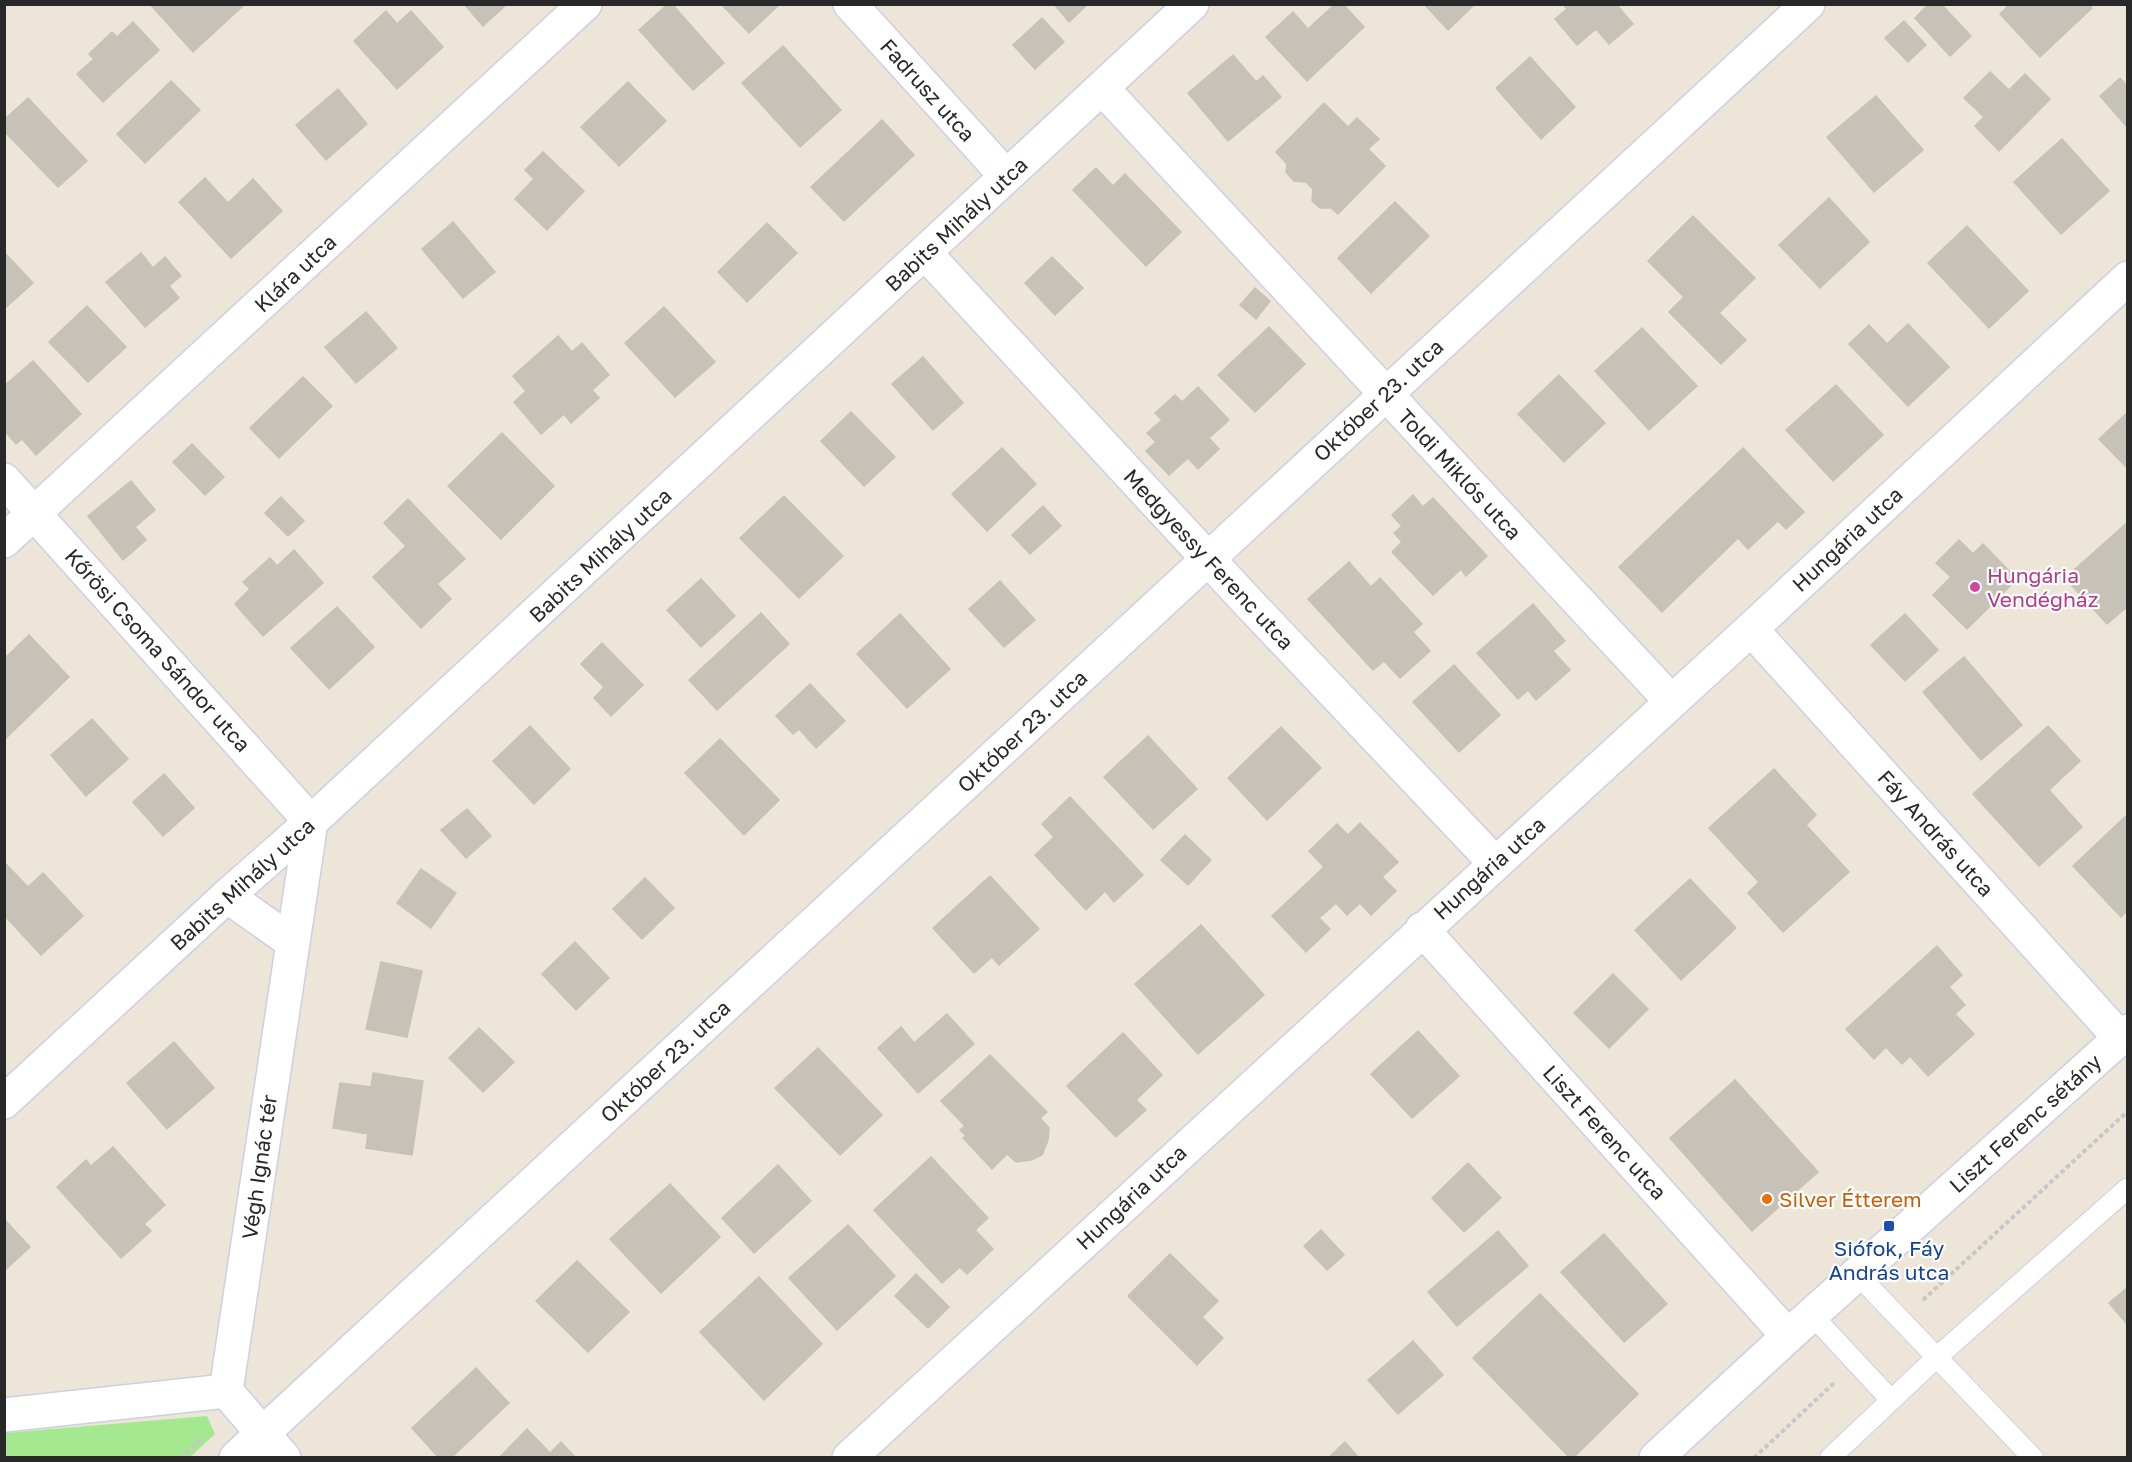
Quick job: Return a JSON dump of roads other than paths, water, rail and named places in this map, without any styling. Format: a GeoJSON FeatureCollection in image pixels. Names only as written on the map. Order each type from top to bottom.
{"type":"FeatureCollection","features":[{"type":"Feature","properties":{"kind":"street","name":"Klára utca"},"geometry":{"type":"LineString","coordinates":[[4,541],[585,4]]}},
{"type":"Feature","properties":{"kind":"street","name":"Fadrusz utca"},"geometry":{"type":"LineString","coordinates":[[850,4],[1006,176]]}},
{"type":"Feature","properties":{"kind":"street","name":"Babits Mihály utca"},"geometry":{"type":"LineString","coordinates":[[4,1102],[926,254],[1006,176],[1192,4]]}},
{"type":"Feature","properties":{"kind":"street","name":"Október 23. utca"},"geometry":{"type":"LineString","coordinates":[[236,1458],[1808,4]]}},
{"type":"Feature","properties":{"kind":"street","name":"Toldi Miklós utca"},"geometry":{"type":"LineString","coordinates":[[1102,88],[1671,701]]}},
{"type":"Feature","properties":{"kind":"street","name":"Medgyessy Ferenc utca"},"geometry":{"type":"LineString","coordinates":[[926,254],[1495,863]]}},
{"type":"Feature","properties":{"kind":"street","name":"Hungária utca"},"geometry":{"type":"LineString","coordinates":[[849,1458],[1751,629],[2127,278]]}},
{"type":"Feature","properties":{"kind":"street","name":"Kőrösi Csoma Sándor utca"},"geometry":{"type":"LineString","coordinates":[[4,480],[311,822]]}},
{"type":"Feature","properties":{"kind":"street","name":"Fáy András utca"},"geometry":{"type":"LineString","coordinates":[[1751,629],[2125,1038]]}},
{"type":"Feature","properties":{"kind":"street","name":"Végh Ignác tér"},"geometry":{"type":"LineString","coordinates":[[226,1391],[311,822]]}},
{"type":"Feature","properties":{"kind":"street"},"geometry":{"type":"LineString","coordinates":[[227,896],[292,942]]}},
{"type":"Feature","properties":{"kind":"street","name":"Liszt Ferenc utca"},"geometry":{"type":"LineString","coordinates":[[1422,929],[1800,1325]]}},
{"type":"Feature","properties":{"kind":"street","name":"Liszt Ferenc sétány"},"geometry":{"type":"LineString","coordinates":[[1656,1458],[1800,1325],[2125,1038]]}},
{"type":"Feature","properties":{"kind":"street"},"geometry":{"type":"LineString","coordinates":[[4,1414],[226,1391],[284,1458]]}},
{"type":"Feature","properties":{"kind":"lane"},"geometry":{"type":"LineString","coordinates":[[1830,1458],[1936,1358],[2127,1188]]}},
{"type":"Feature","properties":{"kind":"lane"},"geometry":{"type":"LineString","coordinates":[[1857,1274],[2033,1458]]}},
{"type":"Feature","properties":{"kind":"lane"},"geometry":{"type":"LineString","coordinates":[[1800,1325],[1857,1362],[1891,1400]]}},
{"type":"Feature","properties":{"kind":"place","name":"Hungária Vendégház"},"geometry":{"type":"Point","coordinates":[1975,587]}},
{"type":"Feature","properties":{"kind":"place","name":"Silver Étterem"},"geometry":{"type":"Point","coordinates":[1767,1199]}},
{"type":"Feature","properties":{"kind":"place","name":"Siófok, Fáy András utca"},"geometry":{"type":"Point","coordinates":[1889,1226]}}]}
